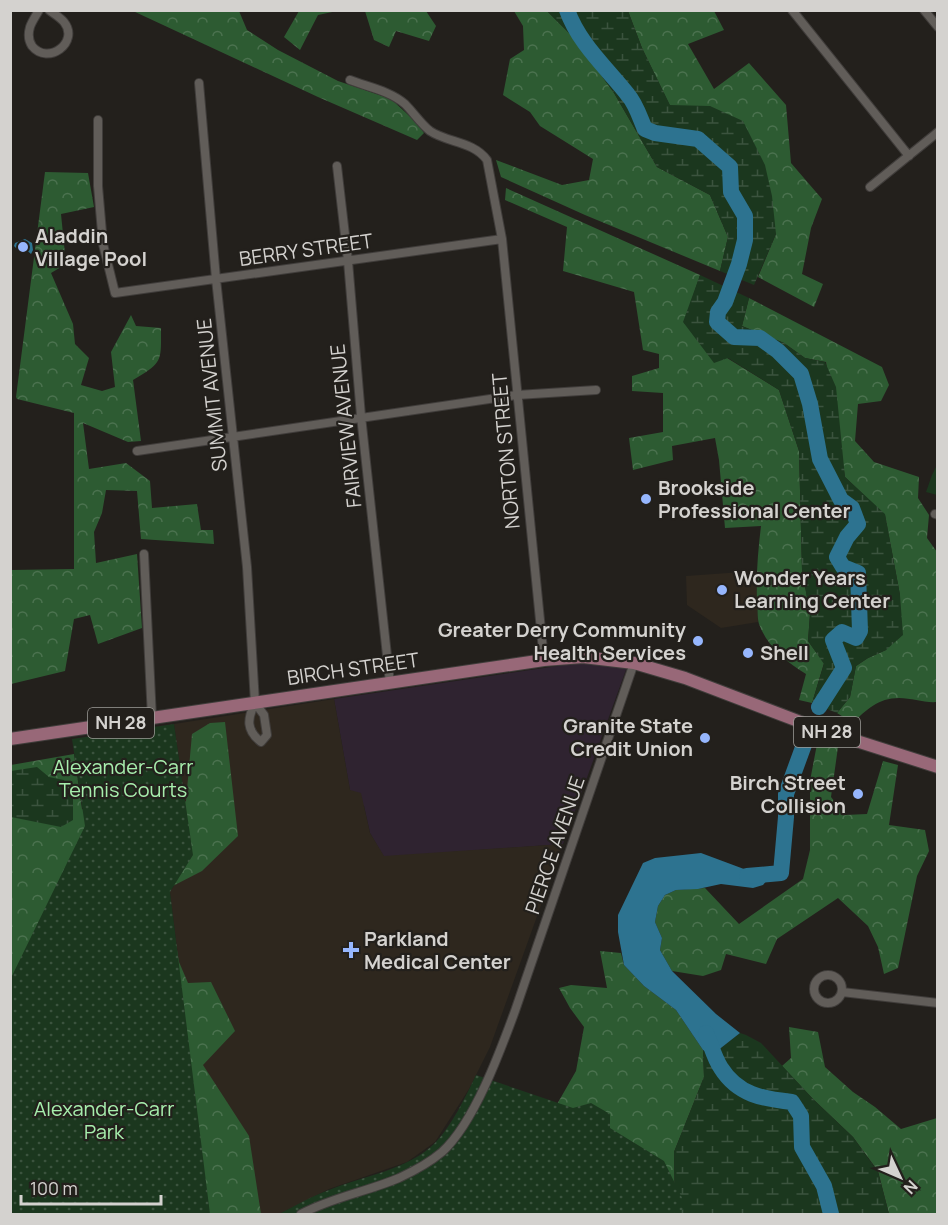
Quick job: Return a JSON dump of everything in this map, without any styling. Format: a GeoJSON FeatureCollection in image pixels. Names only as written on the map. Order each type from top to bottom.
{"type":"FeatureCollection","features":[{"type":"Feature","properties":{"kind":"main road","name":"BIRCH STREET"},"geometry":{"type":"LineString","coordinates":[[10,739],[544,660],[583,657],[634,663],[685,678],[829,733],[938,767]]}},
{"type":"Feature","properties":{"kind":"street"},"geometry":{"type":"LineString","coordinates":[[39,10],[29,30],[30,42],[39,51],[51,54],[63,48],[68,35],[65,22],[49,10]]}},
{"type":"Feature","properties":{"kind":"street"},"geometry":{"type":"LineString","coordinates":[[792,10],[909,156]]}},
{"type":"Feature","properties":{"kind":"street"},"geometry":{"type":"LineString","coordinates":[[924,10],[938,27]]}},
{"type":"Feature","properties":{"kind":"street","name":"NORTON STREET"},"geometry":{"type":"LineString","coordinates":[[350,80],[391,95],[406,105],[430,131],[471,147],[483,154],[487,160],[502,239],[544,660]]}},
{"type":"Feature","properties":{"kind":"street","name":"SUMMIT AVENUE"},"geometry":{"type":"LineString","coordinates":[[199,83],[216,279],[251,615],[255,703]]}},
{"type":"Feature","properties":{"kind":"street","name":"BERRY STREET"},"geometry":{"type":"LineString","coordinates":[[98,120],[98,186],[103,244],[115,293],[502,239]]}},
{"type":"Feature","properties":{"kind":"street"},"geometry":{"type":"LineString","coordinates":[[870,187],[938,132]]}},
{"type":"Feature","properties":{"kind":"street","name":"FAIRVIEW AVENUE"},"geometry":{"type":"LineString","coordinates":[[337,166],[390,683]]}},
{"type":"Feature","properties":{"kind":"street"},"geometry":{"type":"LineString","coordinates":[[137,451],[517,394],[596,390]]}},
{"type":"Feature","properties":{"kind":"street"},"geometry":{"type":"LineString","coordinates":[[144,554],[152,718]]}},
{"type":"Feature","properties":{"kind":"street","name":"PIERCE AVENUE"},"geometry":{"type":"LineString","coordinates":[[301,1215],[330,1200],[384,1183],[417,1169],[442,1152],[459,1130],[493,1067],[515,1011],[634,663]]}},
{"type":"Feature","properties":{"kind":"street"},"geometry":{"type":"LineString","coordinates":[[842,992],[938,1003]]}},
{"type":"Feature","properties":{"kind":"shaded area","name":"Wonder Years Learning Center"},"geometry":{"type":"Polygon","coordinates":[[[756,571],[758,622],[721,628],[687,605],[686,576],[756,571]]]}},
{"type":"Feature","properties":{"kind":"shaded area"},"geometry":{"type":"Polygon","coordinates":[[[578,663],[627,667],[563,844],[384,857],[370,833],[364,806],[350,790],[334,699],[578,663]]]}},
{"type":"Feature","properties":{"kind":"shaded area","name":"Parkland Medical Center"},"geometry":{"type":"Polygon","coordinates":[[[334,699],[350,790],[361,793],[370,833],[384,856],[563,844],[490,1047],[469,1089],[435,1142],[407,1162],[329,1189],[279,1214],[210,1214],[170,892],[193,855],[174,724],[334,699]]]}},
{"type":"Feature","properties":{"kind":"green space"},"geometry":{"type":"Polygon","coordinates":[[[133,11],[239,11],[247,30],[278,50],[338,81],[391,99],[417,123],[424,133],[417,140],[133,11]]]}},
{"type":"Feature","properties":{"kind":"green space"},"geometry":{"type":"Polygon","coordinates":[[[299,11],[337,11],[318,15],[300,50],[284,37],[299,11]]]}},
{"type":"Feature","properties":{"kind":"green space"},"geometry":{"type":"Polygon","coordinates":[[[365,11],[426,11],[436,26],[429,41],[396,31],[389,47],[374,40],[365,11]]]}},
{"type":"Feature","properties":{"kind":"green space"},"geometry":{"type":"Polygon","coordinates":[[[514,11],[547,11],[575,39],[614,93],[657,167],[710,195],[728,237],[720,271],[501,177],[496,160],[562,185],[589,180],[593,159],[540,126],[530,112],[503,95],[510,59],[524,50],[523,26],[514,11]]]}},
{"type":"Feature","properties":{"kind":"green space"},"geometry":{"type":"Polygon","coordinates":[[[547,11],[628,11],[642,48],[670,105],[710,106],[743,121],[765,165],[772,196],[776,234],[754,285],[720,271],[728,237],[710,195],[657,167],[614,93],[575,39],[547,11]]]}},
{"type":"Feature","properties":{"kind":"green space"},"geometry":{"type":"Polygon","coordinates":[[[628,11],[714,11],[724,30],[688,44],[714,89],[749,63],[786,105],[791,163],[822,199],[811,228],[802,274],[823,284],[814,307],[758,277],[776,234],[710,106],[670,106],[642,48],[628,11]]]}},
{"type":"Feature","properties":{"kind":"green space"},"geometry":{"type":"Polygon","coordinates":[[[45,172],[88,173],[94,207],[61,214],[66,264],[51,273],[73,324],[75,344],[89,358],[81,385],[102,391],[115,387],[111,352],[131,315],[136,326],[161,328],[161,348],[158,360],[150,369],[133,380],[141,441],[128,442],[83,423],[89,469],[126,463],[150,481],[152,508],[197,504],[201,530],[213,530],[214,544],[141,539],[137,491],[106,490],[102,513],[94,532],[96,563],[137,554],[142,628],[98,644],[90,615],[74,619],[65,671],[11,684],[11,570],[74,569],[74,413],[16,397],[45,172]]]}},
{"type":"Feature","properties":{"kind":"green space"},"geometry":{"type":"Polygon","coordinates":[[[506,188],[700,275],[684,323],[727,358],[779,390],[799,451],[802,570],[810,614],[808,641],[824,663],[812,703],[799,700],[806,674],[778,653],[762,632],[759,624],[757,581],[761,526],[725,528],[715,438],[672,446],[673,460],[633,470],[629,438],[663,432],[663,393],[632,391],[632,376],[659,368],[659,354],[643,350],[634,292],[563,271],[567,227],[505,200],[506,188]]]}},
{"type":"Feature","properties":{"kind":"green space"},"geometry":{"type":"Polygon","coordinates":[[[700,275],[749,298],[742,326],[784,343],[805,358],[825,362],[836,387],[845,477],[885,514],[900,595],[903,635],[886,650],[856,666],[850,697],[837,713],[812,703],[824,664],[808,641],[810,614],[802,570],[799,451],[779,390],[728,358],[714,363],[683,322],[700,275]]]}},
{"type":"Feature","properties":{"kind":"green space"},"geometry":{"type":"Polygon","coordinates":[[[749,298],[882,367],[889,385],[881,401],[858,404],[855,441],[874,462],[919,477],[918,498],[929,515],[927,538],[937,552],[937,702],[899,698],[885,700],[868,709],[853,723],[837,713],[850,697],[856,666],[886,650],[900,595],[885,515],[845,477],[826,362],[805,358],[784,343],[742,326],[749,298]]]}},
{"type":"Feature","properties":{"kind":"green space"},"geometry":{"type":"Polygon","coordinates":[[[937,465],[937,495],[926,492],[937,465]]]}},
{"type":"Feature","properties":{"kind":"green space","name":"Alexander-Carr Park"},"geometry":{"type":"Polygon","coordinates":[[[225,722],[238,836],[202,871],[167,889],[179,962],[188,983],[211,982],[235,1031],[203,1065],[249,1136],[261,1214],[11,1214],[11,765],[74,754],[82,809],[141,832],[186,801],[192,734],[210,723],[225,722]]]}},
{"type":"Feature","properties":{"kind":"green space","name":"Alexander-Carr Park"},"geometry":{"type":"Polygon","coordinates":[[[174,724],[193,855],[170,892],[210,1214],[11,1214],[10,980],[85,826],[72,739],[174,724]]]}},
{"type":"Feature","properties":{"kind":"green space"},"geometry":{"type":"Polygon","coordinates":[[[817,744],[838,747],[831,797],[845,815],[867,814],[883,761],[898,765],[889,825],[925,830],[929,851],[917,876],[898,968],[884,974],[878,947],[868,926],[838,898],[777,939],[766,964],[726,954],[721,970],[703,976],[672,971],[660,950],[662,938],[655,922],[658,906],[665,895],[676,890],[705,888],[739,924],[803,879],[810,850],[810,781],[817,744]]]}},
{"type":"Feature","properties":{"kind":"green space"},"geometry":{"type":"Polygon","coordinates":[[[161,758],[165,791],[150,793],[146,760],[161,758]]]}},
{"type":"Feature","properties":{"kind":"green space"},"geometry":{"type":"Polygon","coordinates":[[[141,760],[144,793],[129,795],[125,762],[141,760]]]}},
{"type":"Feature","properties":{"kind":"green space"},"geometry":{"type":"Polygon","coordinates":[[[120,762],[124,795],[109,797],[105,764],[120,762]]]}},
{"type":"Feature","properties":{"kind":"green space"},"geometry":{"type":"Polygon","coordinates":[[[100,765],[104,798],[89,799],[85,767],[100,765]]]}},
{"type":"Feature","properties":{"kind":"green space"},"geometry":{"type":"Polygon","coordinates":[[[37,767],[49,777],[64,780],[73,799],[73,820],[61,827],[11,817],[11,771],[37,767]]]}},
{"type":"Feature","properties":{"kind":"green space"},"geometry":{"type":"Polygon","coordinates":[[[600,951],[621,953],[624,965],[644,986],[676,1010],[703,1050],[704,1077],[674,1152],[675,1214],[336,1214],[556,1106],[576,1071],[584,1027],[559,988],[571,985],[607,988],[600,951]]]}},
{"type":"Feature","properties":{"kind":"green space"},"geometry":{"type":"Polygon","coordinates":[[[789,1027],[818,1032],[825,1067],[901,1129],[937,1118],[937,1214],[889,1214],[878,1171],[853,1137],[782,1066],[791,1058],[789,1027]]]}},
{"type":"Feature","properties":{"kind":"green space"},"geometry":{"type":"Polygon","coordinates":[[[740,1033],[761,1043],[813,1099],[853,1137],[878,1172],[889,1214],[675,1214],[674,1152],[704,1077],[703,1050],[712,1055],[740,1033]]]}},
{"type":"Feature","properties":{"kind":"green space"},"geometry":{"type":"Polygon","coordinates":[[[476,1075],[573,1108],[591,1103],[610,1114],[610,1128],[664,1161],[687,1208],[672,1214],[279,1214],[323,1192],[399,1166],[424,1152],[447,1129],[476,1075]]]}},
{"type":"Feature","properties":{"kind":"green space"},"geometry":{"type":"Polygon","coordinates":[[[122,1194],[153,1214],[109,1214],[122,1194]]]}},
{"type":"Feature","properties":{"kind":"water","name":"Aladdin Village Pool"},"geometry":{"type":"Polygon","coordinates":[[[25,239],[32,243],[31,254],[23,247],[14,246],[15,243],[25,239]]]}},
{"type":"Feature","properties":{"kind":"water"},"geometry":{"type":"Polygon","coordinates":[[[701,853],[752,872],[767,872],[768,879],[763,885],[753,888],[721,884],[698,889],[676,890],[665,895],[658,906],[655,922],[662,938],[660,950],[672,971],[716,1014],[740,1033],[712,1055],[703,1050],[676,1010],[644,986],[624,965],[618,932],[618,915],[643,863],[655,858],[701,853]]]}},
{"type":"Feature","properties":{"kind":"waterway"},"geometry":{"type":"LineString","coordinates":[[567,10],[586,45],[631,99],[645,129],[655,133],[698,139],[730,167],[731,192],[745,216],[745,240],[725,302],[718,312],[717,322],[734,337],[760,338],[778,351],[801,374],[810,404],[820,459],[841,500],[852,508],[858,524],[847,537],[837,557],[843,567],[858,573],[860,631],[856,638],[842,632],[833,640],[844,668],[819,707]]}},
{"type":"Feature","properties":{"kind":"waterway"},"geometry":{"type":"LineString","coordinates":[[747,876],[781,873],[786,794],[805,742]]}},
{"type":"Feature","properties":{"kind":"waterway"},"geometry":{"type":"LineString","coordinates":[[706,1033],[719,1064],[735,1084],[761,1097],[792,1102],[801,1116],[802,1147],[824,1186],[831,1214]]}},
{"type":"Feature","properties":{"kind":"place","name":"Aladdin Village Pool"},"geometry":{"type":"Point","coordinates":[23,247]}},
{"type":"Feature","properties":{"kind":"place","name":"Brookside Professional Center"},"geometry":{"type":"Point","coordinates":[646,499]}},
{"type":"Feature","properties":{"kind":"place","name":"Wonder Years Learning Center"},"geometry":{"type":"Point","coordinates":[722,590]}},
{"type":"Feature","properties":{"kind":"place","name":"Greater Derry Community Health Services"},"geometry":{"type":"Point","coordinates":[698,641]}},
{"type":"Feature","properties":{"kind":"place","name":"Shell"},"geometry":{"type":"Point","coordinates":[748,653]}},
{"type":"Feature","properties":{"kind":"place","name":"Granite State Credit Union"},"geometry":{"type":"Point","coordinates":[705,738]}},
{"type":"Feature","properties":{"kind":"place","name":"Birch Street Collision"},"geometry":{"type":"Point","coordinates":[858,794]}},
{"type":"Feature","properties":{"kind":"place","name":"Parkland Medical Center"},"geometry":{"type":"Point","coordinates":[351,950]}},
{"type":"Feature","properties":{"kind":"park label","name":"Alexander-Carr Tennis Courts"},"geometry":{"type":"Point","coordinates":[123,778]}}]}
